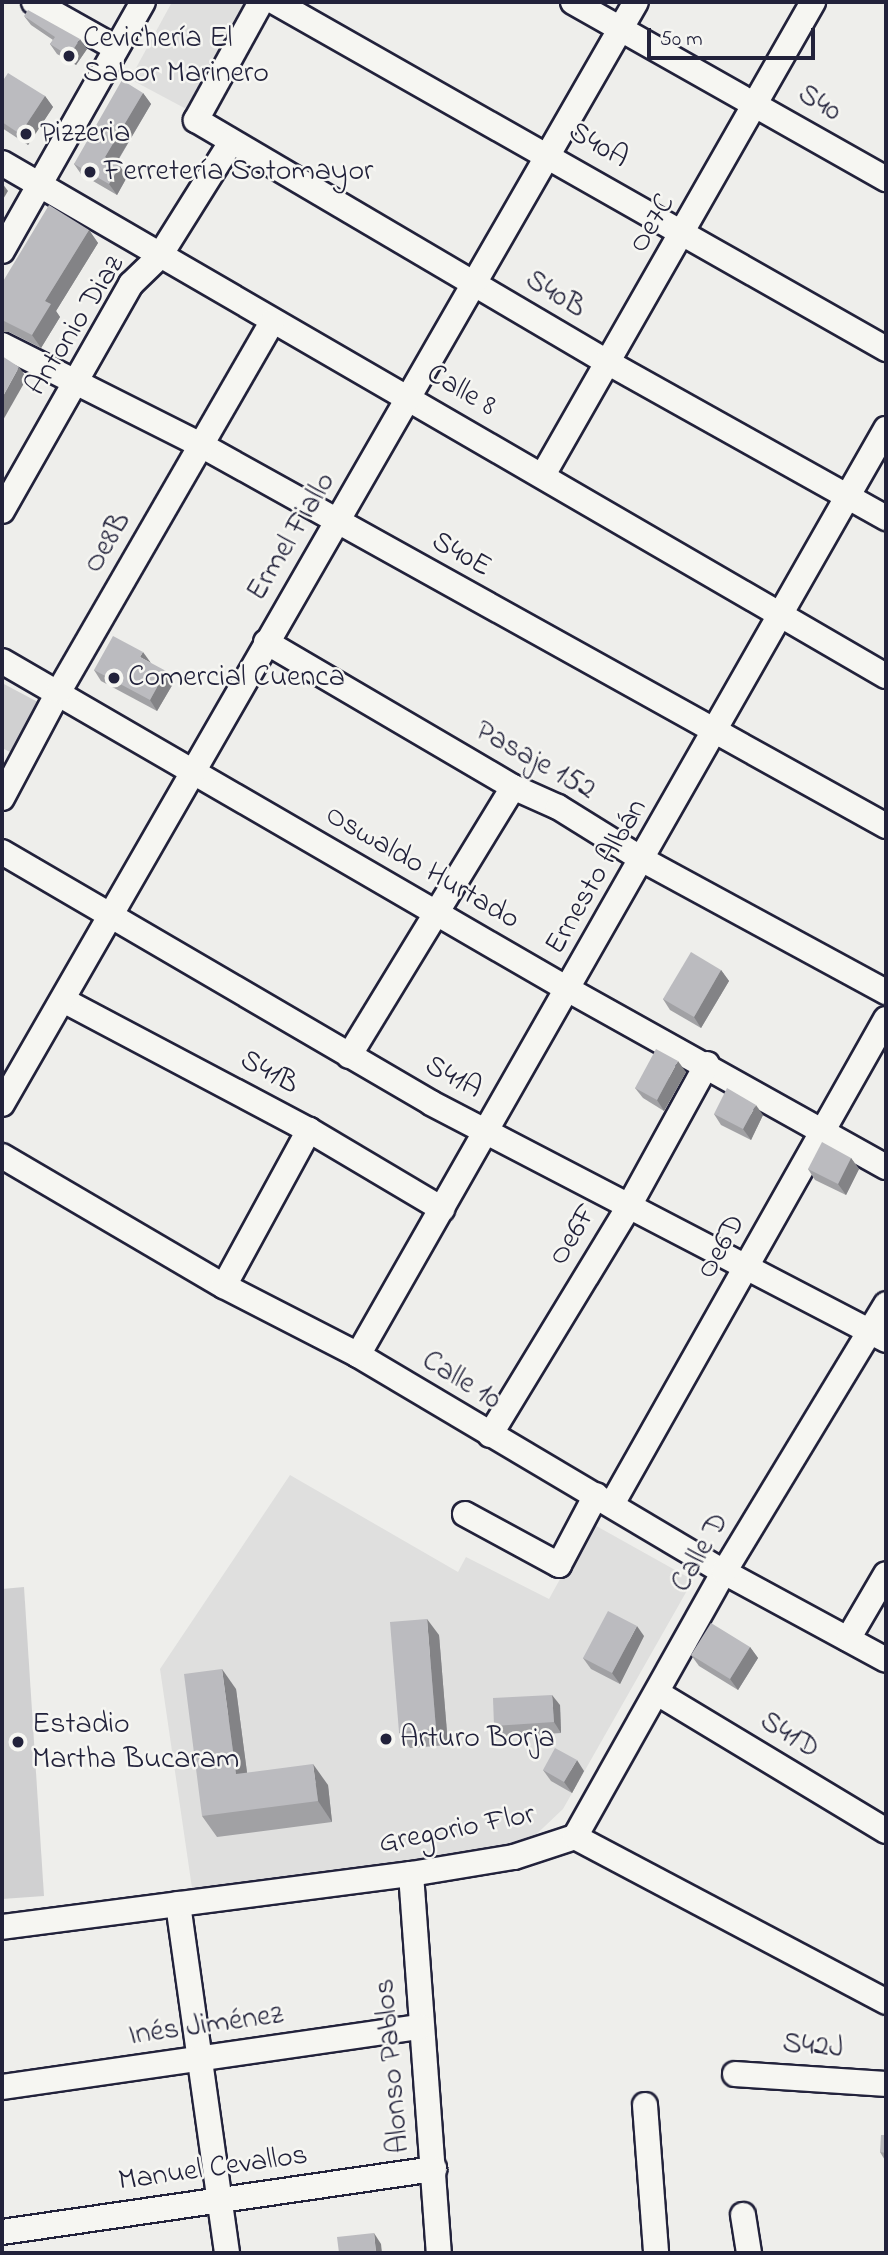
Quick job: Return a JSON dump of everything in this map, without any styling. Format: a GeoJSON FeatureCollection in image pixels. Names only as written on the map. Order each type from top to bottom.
{"type":"FeatureCollection","features":[{"type":"Feature","properties":{"kind":"street"},"geometry":{"type":"LineString","coordinates":[[34,2],[116,48]]}},
{"type":"Feature","properties":{"kind":"street"},"geometry":{"type":"LineString","coordinates":[[2,251],[143,2]]}},
{"type":"Feature","properties":{"kind":"street","name":"S40B"},"geometry":{"type":"LineString","coordinates":[[261,2],[197,120],[607,362],[886,518]]}},
{"type":"Feature","properties":{"kind":"street","name":"S40"},"geometry":{"type":"LineString","coordinates":[[573,2],[886,179]]}},
{"type":"Feature","properties":{"kind":"street","name":"Ermel Fiallo"},"geometry":{"type":"LineString","coordinates":[[2,1104],[266,642],[412,398],[636,2]]}},
{"type":"Feature","properties":{"kind":"street","name":"Oe7C"},"geometry":{"type":"LineString","coordinates":[[543,475],[685,232],[813,2]]}},
{"type":"Feature","properties":{"kind":"street","name":"S40A"},"geometry":{"type":"LineString","coordinates":[[284,4],[550,154],[886,349]]}},
{"type":"Feature","properties":{"kind":"street","name":"Antonio Diaz"},"geometry":{"type":"LineString","coordinates":[[2,510],[131,284],[159,257],[231,142]]}},
{"type":"Feature","properties":{"kind":"street","name":"Calle 8"},"geometry":{"type":"LineString","coordinates":[[2,163],[272,322],[412,398],[780,618],[886,676]]}},
{"type":"Feature","properties":{"kind":"street","name":"Oe8B"},"geometry":{"type":"LineString","coordinates":[[2,798],[8,773],[59,691],[272,322]]}},
{"type":"Feature","properties":{"kind":"street","name":"S40E"},"geometry":{"type":"LineString","coordinates":[[2,345],[201,445],[717,729],[886,826]]}},
{"type":"Feature","properties":{"kind":"street","name":"Ernesto Albán"},"geometry":{"type":"LineString","coordinates":[[358,1355],[569,990],[886,429]]}},
{"type":"Feature","properties":{"kind":"street","name":"Pasaje 152"},"geometry":{"type":"LineString","coordinates":[[266,642],[513,787],[558,807],[643,860],[886,992]]}},
{"type":"Feature","properties":{"kind":"street","name":"Oswaldo Hurtado"},"geometry":{"type":"LineString","coordinates":[[2,661],[59,691],[569,990],[707,1064],[886,1167]]}},
{"type":"Feature","properties":{"kind":"street"},"geometry":{"type":"LineString","coordinates":[[349,1056],[513,787]]}},
{"type":"Feature","properties":{"kind":"street","name":"S41A"},"geometry":{"type":"LineString","coordinates":[[2,852],[109,918],[349,1056],[879,1336]]}},
{"type":"Feature","properties":{"kind":"street","name":"S41B"},"geometry":{"type":"LineString","coordinates":[[63,1000],[309,1130],[442,1209]]}},
{"type":"Feature","properties":{"kind":"street","name":"Oe6D"},"geometry":{"type":"LineString","coordinates":[[465,1514],[559,1565],[604,1499],[748,1266],[886,1019]]}},
{"type":"Feature","properties":{"kind":"street","name":"Oe6F"},"geometry":{"type":"LineString","coordinates":[[490,1435],[629,1206],[707,1064]]}},
{"type":"Feature","properties":{"kind":"street"},"geometry":{"type":"LineString","coordinates":[[224,1286],[309,1130]]}},
{"type":"Feature","properties":{"kind":"street","name":"Calle 10"},"geometry":{"type":"LineString","coordinates":[[2,1156],[224,1286],[358,1355],[724,1572],[886,1660]]}},
{"type":"Feature","properties":{"kind":"street","name":"Calle D"},"geometry":{"type":"LineString","coordinates":[[575,1836],[659,1694],[724,1572],[879,1336],[886,1304]]}},
{"type":"Feature","properties":{"kind":"street"},"geometry":{"type":"LineString","coordinates":[[848,1639],[886,1574]]}},
{"type":"Feature","properties":{"kind":"street","name":"S41D"},"geometry":{"type":"LineString","coordinates":[[659,1694],[886,1831]]}},
{"type":"Feature","properties":{"kind":"street","name":"Gregorio Flor"},"geometry":{"type":"LineString","coordinates":[[2,1927],[411,1874],[514,1857],[575,1836],[886,2002]]}},
{"type":"Feature","properties":{"kind":"street","name":"Alonso Pablos"},"geometry":{"type":"LineString","coordinates":[[411,1874],[420,2027],[439,2253]]}},
{"type":"Feature","properties":{"kind":"street"},"geometry":{"type":"LineString","coordinates":[[178,1905],[202,2059],[227,2253]]}},
{"type":"Feature","properties":{"kind":"street","name":"Inés Jiménez"},"geometry":{"type":"LineString","coordinates":[[2,2087],[420,2027]]}},
{"type":"Feature","properties":{"kind":"street","name":"S42J"},"geometry":{"type":"LineString","coordinates":[[735,2074],[886,2084]]}},
{"type":"Feature","properties":{"kind":"street"},"geometry":{"type":"LineString","coordinates":[[645,2105],[656,2253]]}},
{"type":"Feature","properties":{"kind":"street","name":"Manuel Cevallos"},"geometry":{"type":"LineString","coordinates":[[2,2232],[434,2169]]}},
{"type":"Feature","properties":{"kind":"street"},"geometry":{"type":"LineString","coordinates":[[743,2215],[749,2253]]}},
{"type":"Feature","properties":{"kind":"shaded area"},"geometry":{"type":"Polygon","coordinates":[[[172,2],[248,2],[190,111],[130,79],[172,2]]]}},
{"type":"Feature","properties":{"kind":"shaded area"},"geometry":{"type":"Polygon","coordinates":[[[2,683],[51,709],[24,759],[2,748],[2,683]]]}},
{"type":"Feature","properties":{"kind":"shaded area","name":"Arturo Borja"},"geometry":{"type":"Polygon","coordinates":[[[290,1475],[458,1572],[466,1557],[549,1599],[591,1523],[693,1580],[563,1809],[525,1845],[192,1888],[160,1669],[290,1475]]]}},
{"type":"Feature","properties":{"kind":"shaded area","name":"Estadio Martha Bucaram"},"geometry":{"type":"Polygon","coordinates":[[[24,1587],[44,1896],[2,1899],[2,1589],[24,1587]]]}},
{"type":"Feature","properties":{"kind":"building"},"geometry":{"type":"Polygon","coordinates":[[[28,10],[80,39],[69,56],[50,44],[55,37],[24,16],[28,10]]]}},
{"type":"Feature","properties":{"kind":"building"},"geometry":{"type":"Polygon","coordinates":[[[8,73],[45,96],[20,134],[2,122],[2,82],[8,73]]]}},
{"type":"Feature","properties":{"kind":"building"},"geometry":{"type":"Polygon","coordinates":[[[122,80],[143,93],[105,157],[120,166],[109,184],[74,164],[122,80]]]}},
{"type":"Feature","properties":{"kind":"building"},"geometry":{"type":"Polygon","coordinates":[[[49,205],[89,230],[45,301],[51,304],[32,335],[2,320],[2,283],[49,205]]]}},
{"type":"Feature","properties":{"kind":"building"},"geometry":{"type":"Polygon","coordinates":[[[2,356],[19,367],[2,398],[2,356]]]}},
{"type":"Feature","properties":{"kind":"building"},"geometry":{"type":"Polygon","coordinates":[[[113,636],[143,652],[140,657],[166,671],[150,700],[94,670],[113,636]]]}},
{"type":"Feature","properties":{"kind":"building"},"geometry":{"type":"Polygon","coordinates":[[[691,952],[721,970],[694,1017],[663,999],[691,952]]]}},
{"type":"Feature","properties":{"kind":"building"},"geometry":{"type":"Polygon","coordinates":[[[656,1049],[678,1061],[657,1100],[635,1088],[656,1049]]]}},
{"type":"Feature","properties":{"kind":"building"},"geometry":{"type":"Polygon","coordinates":[[[727,1088],[756,1105],[743,1129],[714,1114],[727,1088]]]}},
{"type":"Feature","properties":{"kind":"building"},"geometry":{"type":"Polygon","coordinates":[[[822,1142],[851,1158],[838,1184],[808,1169],[822,1142]]]}},
{"type":"Feature","properties":{"kind":"building"},"geometry":{"type":"Polygon","coordinates":[[[608,1611],[637,1626],[612,1673],[583,1658],[608,1611]]]}},
{"type":"Feature","properties":{"kind":"building"},"geometry":{"type":"Polygon","coordinates":[[[427,1619],[436,1729],[399,1732],[390,1622],[427,1619]]]}},
{"type":"Feature","properties":{"kind":"building"},"geometry":{"type":"Polygon","coordinates":[[[711,1623],[750,1647],[730,1679],[691,1655],[711,1623]]]}},
{"type":"Feature","properties":{"kind":"building"},"geometry":{"type":"Polygon","coordinates":[[[222,1669],[236,1774],[313,1764],[318,1801],[202,1816],[184,1674],[222,1669]]]}},
{"type":"Feature","properties":{"kind":"building"},"geometry":{"type":"Polygon","coordinates":[[[552,1695],[554,1722],[494,1726],[493,1698],[552,1695]]]}},
{"type":"Feature","properties":{"kind":"building"},"geometry":{"type":"Polygon","coordinates":[[[555,1748],[577,1760],[564,1782],[543,1770],[555,1748]]]}},
{"type":"Feature","properties":{"kind":"building"},"geometry":{"type":"Polygon","coordinates":[[[881,2135],[886,2135],[886,2153],[880,2152],[881,2135]]]}},
{"type":"Feature","properties":{"kind":"building"},"geometry":{"type":"Polygon","coordinates":[[[374,2233],[376,2253],[339,2253],[337,2237],[374,2233]]]}},
{"type":"Feature","properties":{"kind":"place","name":"Cevichería El Sabor Marinero"},"geometry":{"type":"Point","coordinates":[69,56]}},
{"type":"Feature","properties":{"kind":"place","name":"Pizzeria"},"geometry":{"type":"Point","coordinates":[26,134]}},
{"type":"Feature","properties":{"kind":"place","name":"Ferretería Sotomayor"},"geometry":{"type":"Point","coordinates":[90,172]}},
{"type":"Feature","properties":{"kind":"place","name":"Comercial Cuenca"},"geometry":{"type":"Point","coordinates":[114,678]}},
{"type":"Feature","properties":{"kind":"place","name":"Arturo Borja"},"geometry":{"type":"Point","coordinates":[386,1739]}},
{"type":"Feature","properties":{"kind":"place","name":"Estadio Martha Bucaram"},"geometry":{"type":"Point","coordinates":[18,1742]}}]}
